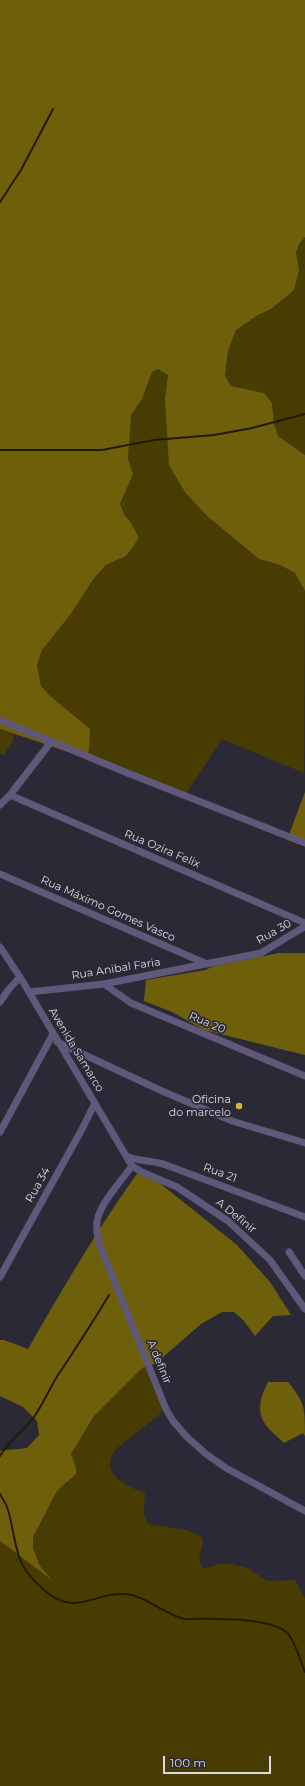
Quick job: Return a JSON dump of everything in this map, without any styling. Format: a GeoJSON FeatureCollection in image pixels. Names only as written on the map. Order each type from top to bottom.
{"type":"FeatureCollection","features":[{"type":"Feature","properties":{"kind":"street"},"geometry":{"type":"LineString","coordinates":[[0,720],[125,772],[305,843]]}},
{"type":"Feature","properties":{"kind":"street"},"geometry":{"type":"LineString","coordinates":[[0,805],[10,795],[51,742]]}},
{"type":"Feature","properties":{"kind":"street","name":"Rua Ozira Felix"},"geometry":{"type":"LineString","coordinates":[[10,795],[305,926]]}},
{"type":"Feature","properties":{"kind":"street","name":"Rua Máximo Gomes Vasco"},"geometry":{"type":"LineString","coordinates":[[0,874],[207,964]]}},
{"type":"Feature","properties":{"kind":"street","name":"Rua 30"},"geometry":{"type":"LineString","coordinates":[[207,964],[261,953],[305,926]]}},
{"type":"Feature","properties":{"kind":"street","name":"Avenida Samarco"},"geometry":{"type":"LineString","coordinates":[[0,947],[20,977],[52,1034],[132,1166]]}},
{"type":"Feature","properties":{"kind":"street","name":"Rua Anibal Faria"},"geometry":{"type":"LineString","coordinates":[[29,992],[104,984],[207,964]]}},
{"type":"Feature","properties":{"kind":"street"},"geometry":{"type":"LineString","coordinates":[[0,1002],[20,977]]}},
{"type":"Feature","properties":{"kind":"street","name":"Rua 20"},"geometry":{"type":"LineString","coordinates":[[104,984],[131,1003],[305,1076]]}},
{"type":"Feature","properties":{"kind":"street"},"geometry":{"type":"LineString","coordinates":[[0,1132],[52,1034]]}},
{"type":"Feature","properties":{"kind":"street"},"geometry":{"type":"LineString","coordinates":[[57,1042],[162,1091],[232,1121],[305,1143]]}},
{"type":"Feature","properties":{"kind":"street","name":"Rua 34"},"geometry":{"type":"LineString","coordinates":[[0,1277],[95,1103]]}},
{"type":"Feature","properties":{"kind":"street","name":"Rua 21"},"geometry":{"type":"LineString","coordinates":[[126,1156],[136,1160],[159,1162],[305,1217]]}},
{"type":"Feature","properties":{"kind":"street","name":"A Definir"},"geometry":{"type":"LineString","coordinates":[[132,1166],[142,1172],[177,1187],[228,1221],[270,1260],[305,1309]]}},
{"type":"Feature","properties":{"kind":"street","name":"A definir"},"geometry":{"type":"LineString","coordinates":[[132,1166],[102,1209],[97,1220],[96,1229],[99,1243],[166,1409],[186,1437],[206,1454],[226,1468],[305,1511]]}},
{"type":"Feature","properties":{"kind":"street"},"geometry":{"type":"LineString","coordinates":[[289,1252],[305,1276]]}},
{"type":"Feature","properties":{"kind":"shaded area"},"geometry":{"type":"Polygon","coordinates":[[[0,0],[305,0],[305,237],[299,244],[296,253],[299,270],[294,290],[271,309],[258,315],[236,330],[228,351],[225,376],[231,386],[264,393],[272,403],[274,424],[278,436],[305,455],[305,591],[295,573],[280,565],[259,559],[207,516],[185,492],[169,465],[165,399],[168,375],[158,369],[152,372],[142,399],[131,415],[128,459],[133,474],[120,504],[125,516],[130,521],[139,538],[126,556],[106,565],[93,580],[70,615],[42,650],[37,665],[41,686],[50,696],[90,729],[89,750],[86,758],[0,729],[0,0]]]}},
{"type":"Feature","properties":{"kind":"shaded area"},"geometry":{"type":"Polygon","coordinates":[[[305,237],[305,455],[278,436],[274,424],[272,403],[264,393],[231,386],[225,376],[228,351],[236,330],[258,315],[299,270],[296,253],[301,241],[305,237]]]}},
{"type":"Feature","properties":{"kind":"shaded area"},"geometry":{"type":"Polygon","coordinates":[[[158,369],[168,375],[165,399],[207,516],[259,559],[280,565],[295,573],[305,591],[304,773],[222,739],[184,797],[86,758],[50,696],[41,686],[37,665],[42,650],[70,615],[81,597],[106,565],[126,556],[130,521],[125,516],[120,504],[133,474],[128,459],[131,414],[142,399],[152,372],[158,369]]]}},
{"type":"Feature","properties":{"kind":"shaded area"},"geometry":{"type":"Polygon","coordinates":[[[0,729],[13,734],[13,741],[4,755],[0,753],[0,729]]]}},
{"type":"Feature","properties":{"kind":"shaded area"},"geometry":{"type":"Polygon","coordinates":[[[305,792],[305,846],[287,840],[305,792]]]}},
{"type":"Feature","properties":{"kind":"shaded area"},"geometry":{"type":"Polygon","coordinates":[[[279,953],[305,953],[305,1055],[204,1030],[172,1012],[144,1001],[146,980],[206,970],[213,966],[279,953]]]}},
{"type":"Feature","properties":{"kind":"shaded area"},"geometry":{"type":"Polygon","coordinates":[[[141,1168],[237,1245],[270,1282],[291,1315],[273,1316],[255,1336],[244,1321],[234,1312],[222,1312],[201,1324],[155,1364],[142,1368],[94,1416],[71,1454],[76,1468],[76,1474],[57,1491],[33,1537],[33,1548],[40,1566],[52,1580],[0,1541],[0,1451],[27,1448],[39,1435],[37,1421],[23,1407],[0,1396],[0,1340],[4,1340],[28,1349],[96,1235],[141,1168]]]}},
{"type":"Feature","properties":{"kind":"shaded area"},"geometry":{"type":"Polygon","coordinates":[[[151,1365],[163,1410],[116,1449],[111,1458],[110,1465],[112,1472],[123,1483],[145,1493],[144,1514],[149,1524],[186,1530],[201,1536],[203,1543],[199,1558],[202,1569],[220,1564],[233,1564],[248,1568],[267,1581],[295,1580],[305,1598],[305,1786],[0,1786],[0,1541],[51,1578],[40,1566],[33,1548],[33,1537],[57,1491],[67,1483],[76,1468],[71,1454],[94,1416],[142,1368],[151,1365]]]}},
{"type":"Feature","properties":{"kind":"shaded area"},"geometry":{"type":"Polygon","coordinates":[[[268,1382],[288,1382],[298,1395],[303,1406],[305,1436],[303,1433],[284,1443],[266,1425],[260,1412],[260,1407],[268,1382]]]}},
{"type":"Feature","properties":{"kind":"waterway"},"geometry":{"type":"LineString","coordinates":[[0,202],[21,170],[53,109]]}},
{"type":"Feature","properties":{"kind":"waterway"},"geometry":{"type":"LineString","coordinates":[[0,450],[102,450],[154,440],[214,435],[252,428],[305,414]]}},
{"type":"Feature","properties":{"kind":"waterway"},"geometry":{"type":"LineString","coordinates":[[0,1456],[34,1417],[58,1375],[109,1295]]}},
{"type":"Feature","properties":{"kind":"waterway"},"geometry":{"type":"LineString","coordinates":[[0,1494],[7,1507],[15,1544],[23,1566],[30,1576],[45,1591],[57,1599],[78,1603],[109,1595],[132,1595],[184,1619],[224,1619],[270,1624],[281,1629],[292,1639],[305,1672]]}},
{"type":"Feature","properties":{"kind":"place","name":"Oficina do marcelo"},"geometry":{"type":"Point","coordinates":[239,1106]}}]}
